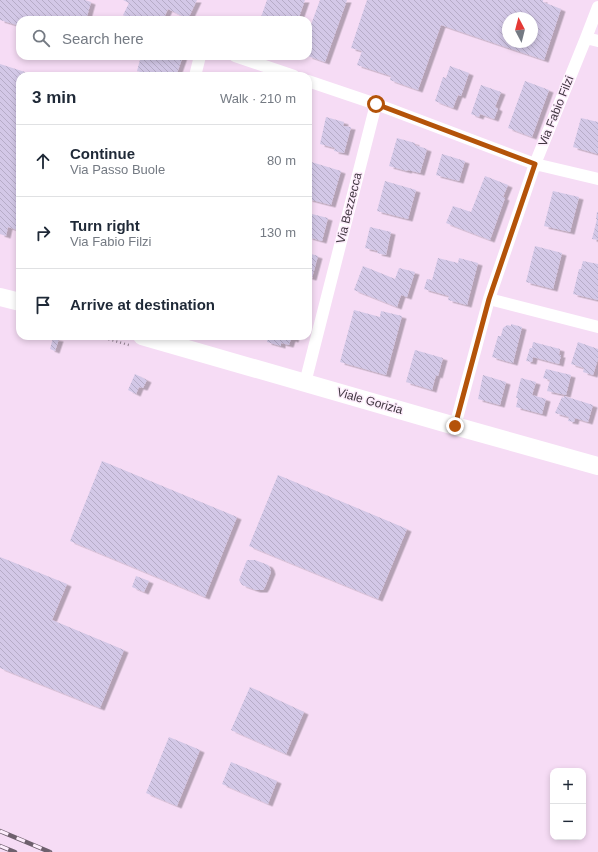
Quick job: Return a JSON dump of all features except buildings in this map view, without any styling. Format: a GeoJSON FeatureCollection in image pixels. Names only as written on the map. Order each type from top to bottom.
{"type":"FeatureCollection","features":[{"type":"Feature","properties":{"kind":"street","name":"Via Fabio Filzi"},"geometry":{"type":"LineString","coordinates":[[455,426],[489,299],[535,164],[598,7]]}},
{"type":"Feature","properties":{"kind":"street"},"geometry":{"type":"LineString","coordinates":[[586,38],[598,42]]}},
{"type":"Feature","properties":{"kind":"street"},"geometry":{"type":"LineString","coordinates":[[196,72],[199,60]]}},
{"type":"Feature","properties":{"kind":"street"},"geometry":{"type":"LineString","coordinates":[[248,60],[282,72]]}},
{"type":"Feature","properties":{"kind":"street"},"geometry":{"type":"LineString","coordinates":[[312,82],[376,104],[535,164],[598,179]]}},
{"type":"Feature","properties":{"kind":"street","name":"Via Bezzecca"},"geometry":{"type":"LineString","coordinates":[[305,383],[376,104]]}},
{"type":"Feature","properties":{"kind":"street"},"geometry":{"type":"LineString","coordinates":[[0,297],[16,301]]}},
{"type":"Feature","properties":{"kind":"street"},"geometry":{"type":"LineString","coordinates":[[489,299],[598,327]]}},
{"type":"Feature","properties":{"kind":"street","name":"Viale Gorizia"},"geometry":{"type":"LineString","coordinates":[[156,340],[598,466]]}},
{"type":"Feature","properties":{"kind":"railway"},"geometry":{"type":"LineString","coordinates":[[0,831],[50,852]]}},
{"type":"Feature","properties":{"kind":"railway"},"geometry":{"type":"LineString","coordinates":[[0,846],[15,852]]}},
{"type":"Feature","properties":{"kind":"route"},"geometry":{"type":"LineString","coordinates":[[376,104],[535,164],[489,299],[455,426]]}}]}
